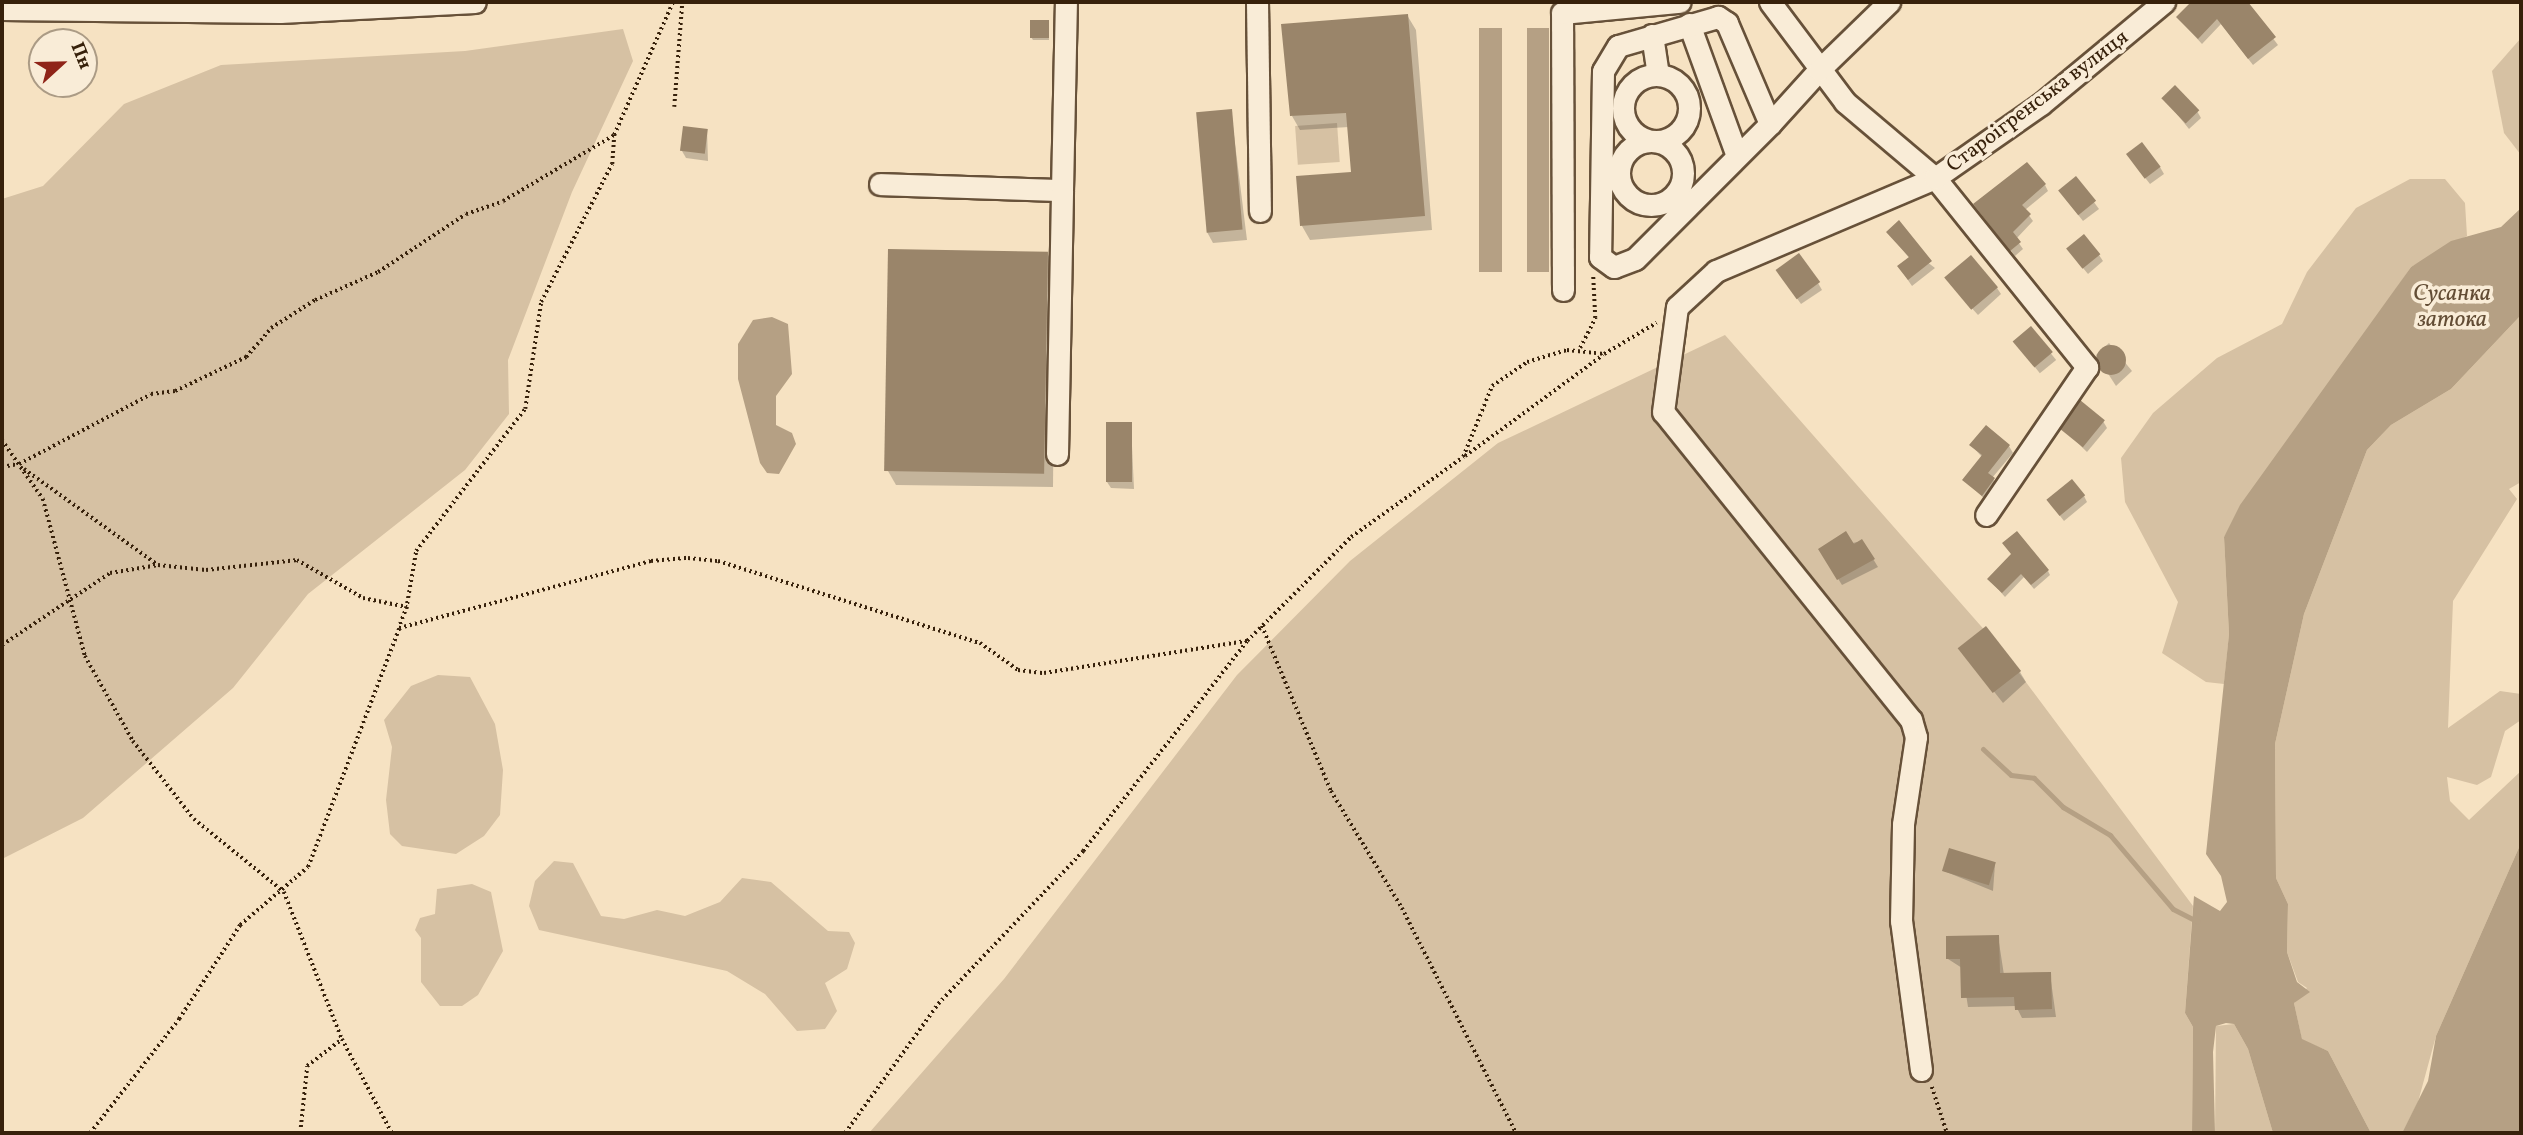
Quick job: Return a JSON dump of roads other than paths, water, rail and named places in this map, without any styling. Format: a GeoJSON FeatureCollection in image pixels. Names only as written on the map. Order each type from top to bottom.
{"type":"FeatureCollection","features":[{"type":"Feature","properties":{"kind":"street"},"geometry":{"type":"LineString","coordinates":[[2,9],[280,12],[475,2]]}},
{"type":"Feature","properties":{"kind":"street"},"geometry":{"type":"LineString","coordinates":[[1057,454],[1066,2]]}},
{"type":"Feature","properties":{"kind":"street"},"geometry":{"type":"LineString","coordinates":[[1257,2],[1261,211]]}},
{"type":"Feature","properties":{"kind":"street"},"geometry":{"type":"LineString","coordinates":[[1563,290],[1562,13],[1679,2]]}},
{"type":"Feature","properties":{"kind":"street"},"geometry":{"type":"LineString","coordinates":[[1770,2],[1819,70],[1866,123],[1935,178],[2087,367],[1986,515]]}},
{"type":"Feature","properties":{"kind":"street"},"geometry":{"type":"LineString","coordinates":[[1770,124],[1727,23],[1710,17],[1618,46],[1603,71],[1600,257],[1614,267],[1635,259],[1770,124],[1819,70],[1889,2]]}},
{"type":"Feature","properties":{"kind":"street","name":"Староігренська вулиця"},"geometry":{"type":"LineString","coordinates":[[1921,1070],[1900,921],[1913,728],[1663,412],[1677,307],[1716,271],[1751,259],[1935,178],[2030,112],[2164,2]]}},
{"type":"Feature","properties":{"kind":"street"},"geometry":{"type":"LineString","coordinates":[[1689,24],[1737,156]]}},
{"type":"Feature","properties":{"kind":"street"},"geometry":{"type":"LineString","coordinates":[[1652,35],[1658,75]]}},
{"type":"Feature","properties":{"kind":"street"},"geometry":{"type":"LineString","coordinates":[[1658,75],[1682,88],[1689,114],[1680,131],[1654,141],[1637,135],[1623,111],[1633,85],[1658,75]]}},
{"type":"Feature","properties":{"kind":"street"},"geometry":{"type":"LineString","coordinates":[[880,184],[1062,190]]}},
{"type":"Feature","properties":{"kind":"water"},"geometry":{"type":"Polygon","coordinates":[[[1479,28],[1502,28],[1502,272],[1479,272],[1479,28]]]}},
{"type":"Feature","properties":{"kind":"water"},"geometry":{"type":"Polygon","coordinates":[[[1527,28],[1549,28],[1549,272],[1527,272],[1527,28]]]}},
{"type":"Feature","properties":{"kind":"water","name":"Сусанка затока"},"geometry":{"type":"Polygon","coordinates":[[[2521,208],[2521,315],[2451,389],[2391,425],[2367,450],[2304,614],[2275,744],[2276,878],[2288,904],[2287,952],[2297,982],[2310,992],[2294,1003],[2302,1039],[2328,1051],[2371,1133],[2273,1133],[2248,1049],[2234,1024],[2226,1023],[2216,1026],[2213,1052],[2215,1133],[2192,1133],[2193,1027],[2185,1013],[2194,896],[2220,911],[2227,902],[2221,876],[2206,854],[2229,634],[2224,537],[2240,505],[2411,267],[2451,241],[2501,227],[2521,208]]]}},
{"type":"Feature","properties":{"kind":"water"},"geometry":{"type":"Polygon","coordinates":[[[772,317],[788,324],[792,374],[776,396],[776,425],[792,433],[796,444],[779,474],[767,473],[760,463],[738,379],[738,344],[753,320],[772,317]]]}},
{"type":"Feature","properties":{"kind":"water"},"geometry":{"type":"Polygon","coordinates":[[[2521,843],[2521,1133],[2402,1133],[2428,1081],[2436,1036],[2521,843]]]}},
{"type":"Feature","properties":{"kind":"waterway"},"geometry":{"type":"LineString","coordinates":[[1983,749],[2011,775],[2034,778],[2063,807],[2110,835],[2173,909],[2198,922]]}}]}
